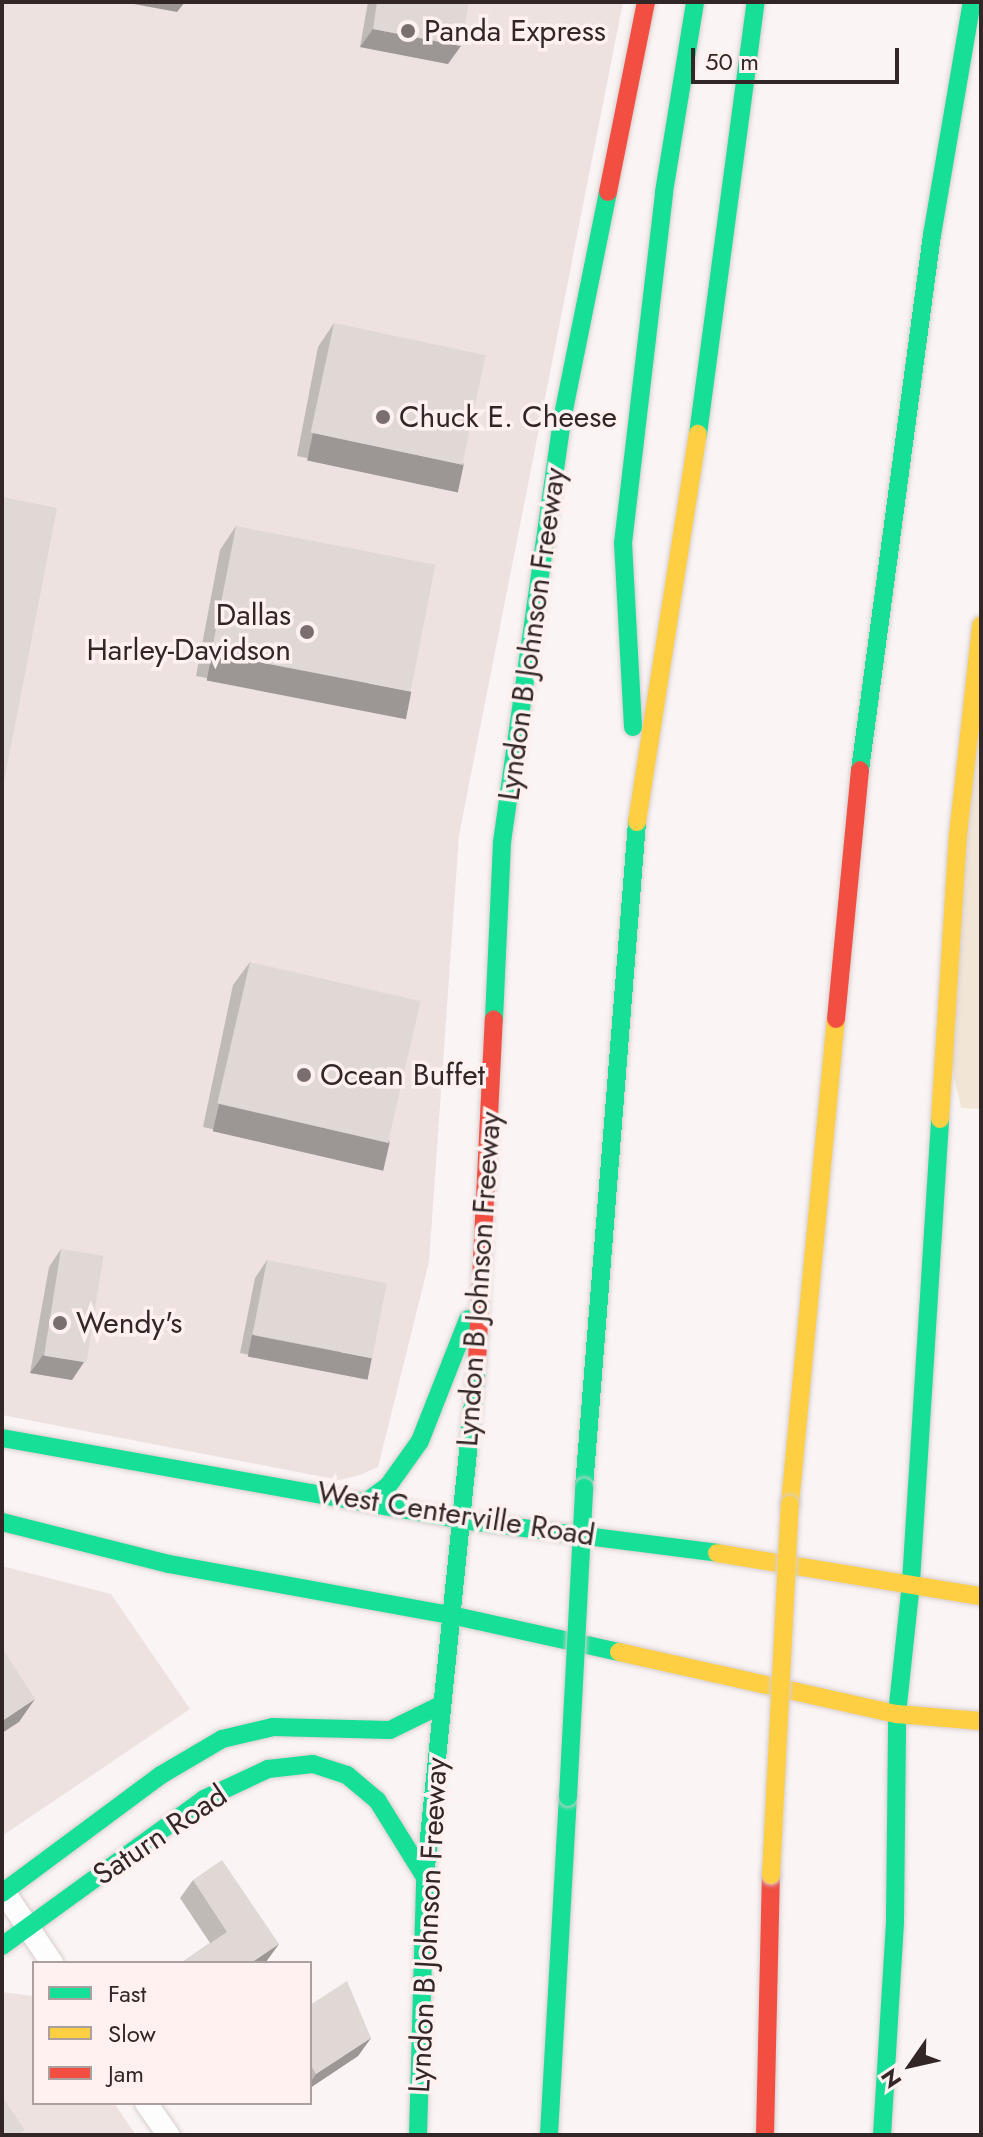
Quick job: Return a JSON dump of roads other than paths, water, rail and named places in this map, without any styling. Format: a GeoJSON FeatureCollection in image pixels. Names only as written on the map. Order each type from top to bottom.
{"type":"FeatureCollection","features":[{"type":"Feature","properties":{"kind":"main road","name":"Lyndon B Johnson Freeway"},"geometry":{"type":"LineString","coordinates":[[418,2135],[425,1877],[441,1705],[455,1616],[478,1349],[478,1289],[487,1191],[502,842],[563,415],[646,2]]}},
{"type":"Feature","properties":{"kind":"main road"},"geometry":{"type":"LineString","coordinates":[[638,816],[623,543],[664,192],[695,2]]}},
{"type":"Feature","properties":{"kind":"main road"},"geometry":{"type":"LineString","coordinates":[[549,2135],[584,1487],[638,816],[684,534],[756,2]]}},
{"type":"Feature","properties":{"kind":"main road"},"geometry":{"type":"LineString","coordinates":[[765,2135],[771,1875],[790,1504],[867,698],[932,235],[972,2]]}},
{"type":"Feature","properties":{"kind":"main road"},"geometry":{"type":"LineString","coordinates":[[882,2135],[895,1921],[897,1714],[911,1582],[958,835],[981,625]]}},
{"type":"Feature","properties":{"kind":"main road"},"geometry":{"type":"LineString","coordinates":[[366,1502],[388,1486],[420,1441],[478,1289]]}},
{"type":"Feature","properties":{"kind":"main road","name":"West Centerville Road"},"geometry":{"type":"LineString","coordinates":[[2,1438],[461,1520],[640,1541],[911,1582],[981,1596]]}},
{"type":"Feature","properties":{"kind":"main road"},"geometry":{"type":"LineString","coordinates":[[2,1522],[169,1564],[455,1616],[897,1714],[981,1721]]}},
{"type":"Feature","properties":{"kind":"main road","name":"Saturn Road"},"geometry":{"type":"LineString","coordinates":[[3,1893],[161,1775],[222,1739],[273,1727],[390,1730],[441,1705]]}},
{"type":"Feature","properties":{"kind":"main road","name":"Saturn Road"},"geometry":{"type":"LineString","coordinates":[[2,1946],[204,1799],[268,1769],[313,1764],[347,1775],[377,1800],[425,1877]]}},
{"type":"Feature","properties":{"kind":"street"},"geometry":{"type":"LineString","coordinates":[[3,1893],[51,1961]]}},
{"type":"Feature","properties":{"kind":"street"},"geometry":{"type":"LineString","coordinates":[[147,2105],[168,2135]]}},
{"type":"Feature","properties":{"kind":"place","name":"Panda Express"},"geometry":{"type":"Point","coordinates":[408,31]}},
{"type":"Feature","properties":{"kind":"place","name":"Chuck E. Cheese"},"geometry":{"type":"Point","coordinates":[383,417]}},
{"type":"Feature","properties":{"kind":"place","name":"Dallas Harley-Davidson"},"geometry":{"type":"Point","coordinates":[307,632]}},
{"type":"Feature","properties":{"kind":"place","name":"Ocean Buffet"},"geometry":{"type":"Point","coordinates":[304,1075]}},
{"type":"Feature","properties":{"kind":"place","name":"Wendy's"},"geometry":{"type":"Point","coordinates":[60,1323]}}]}
